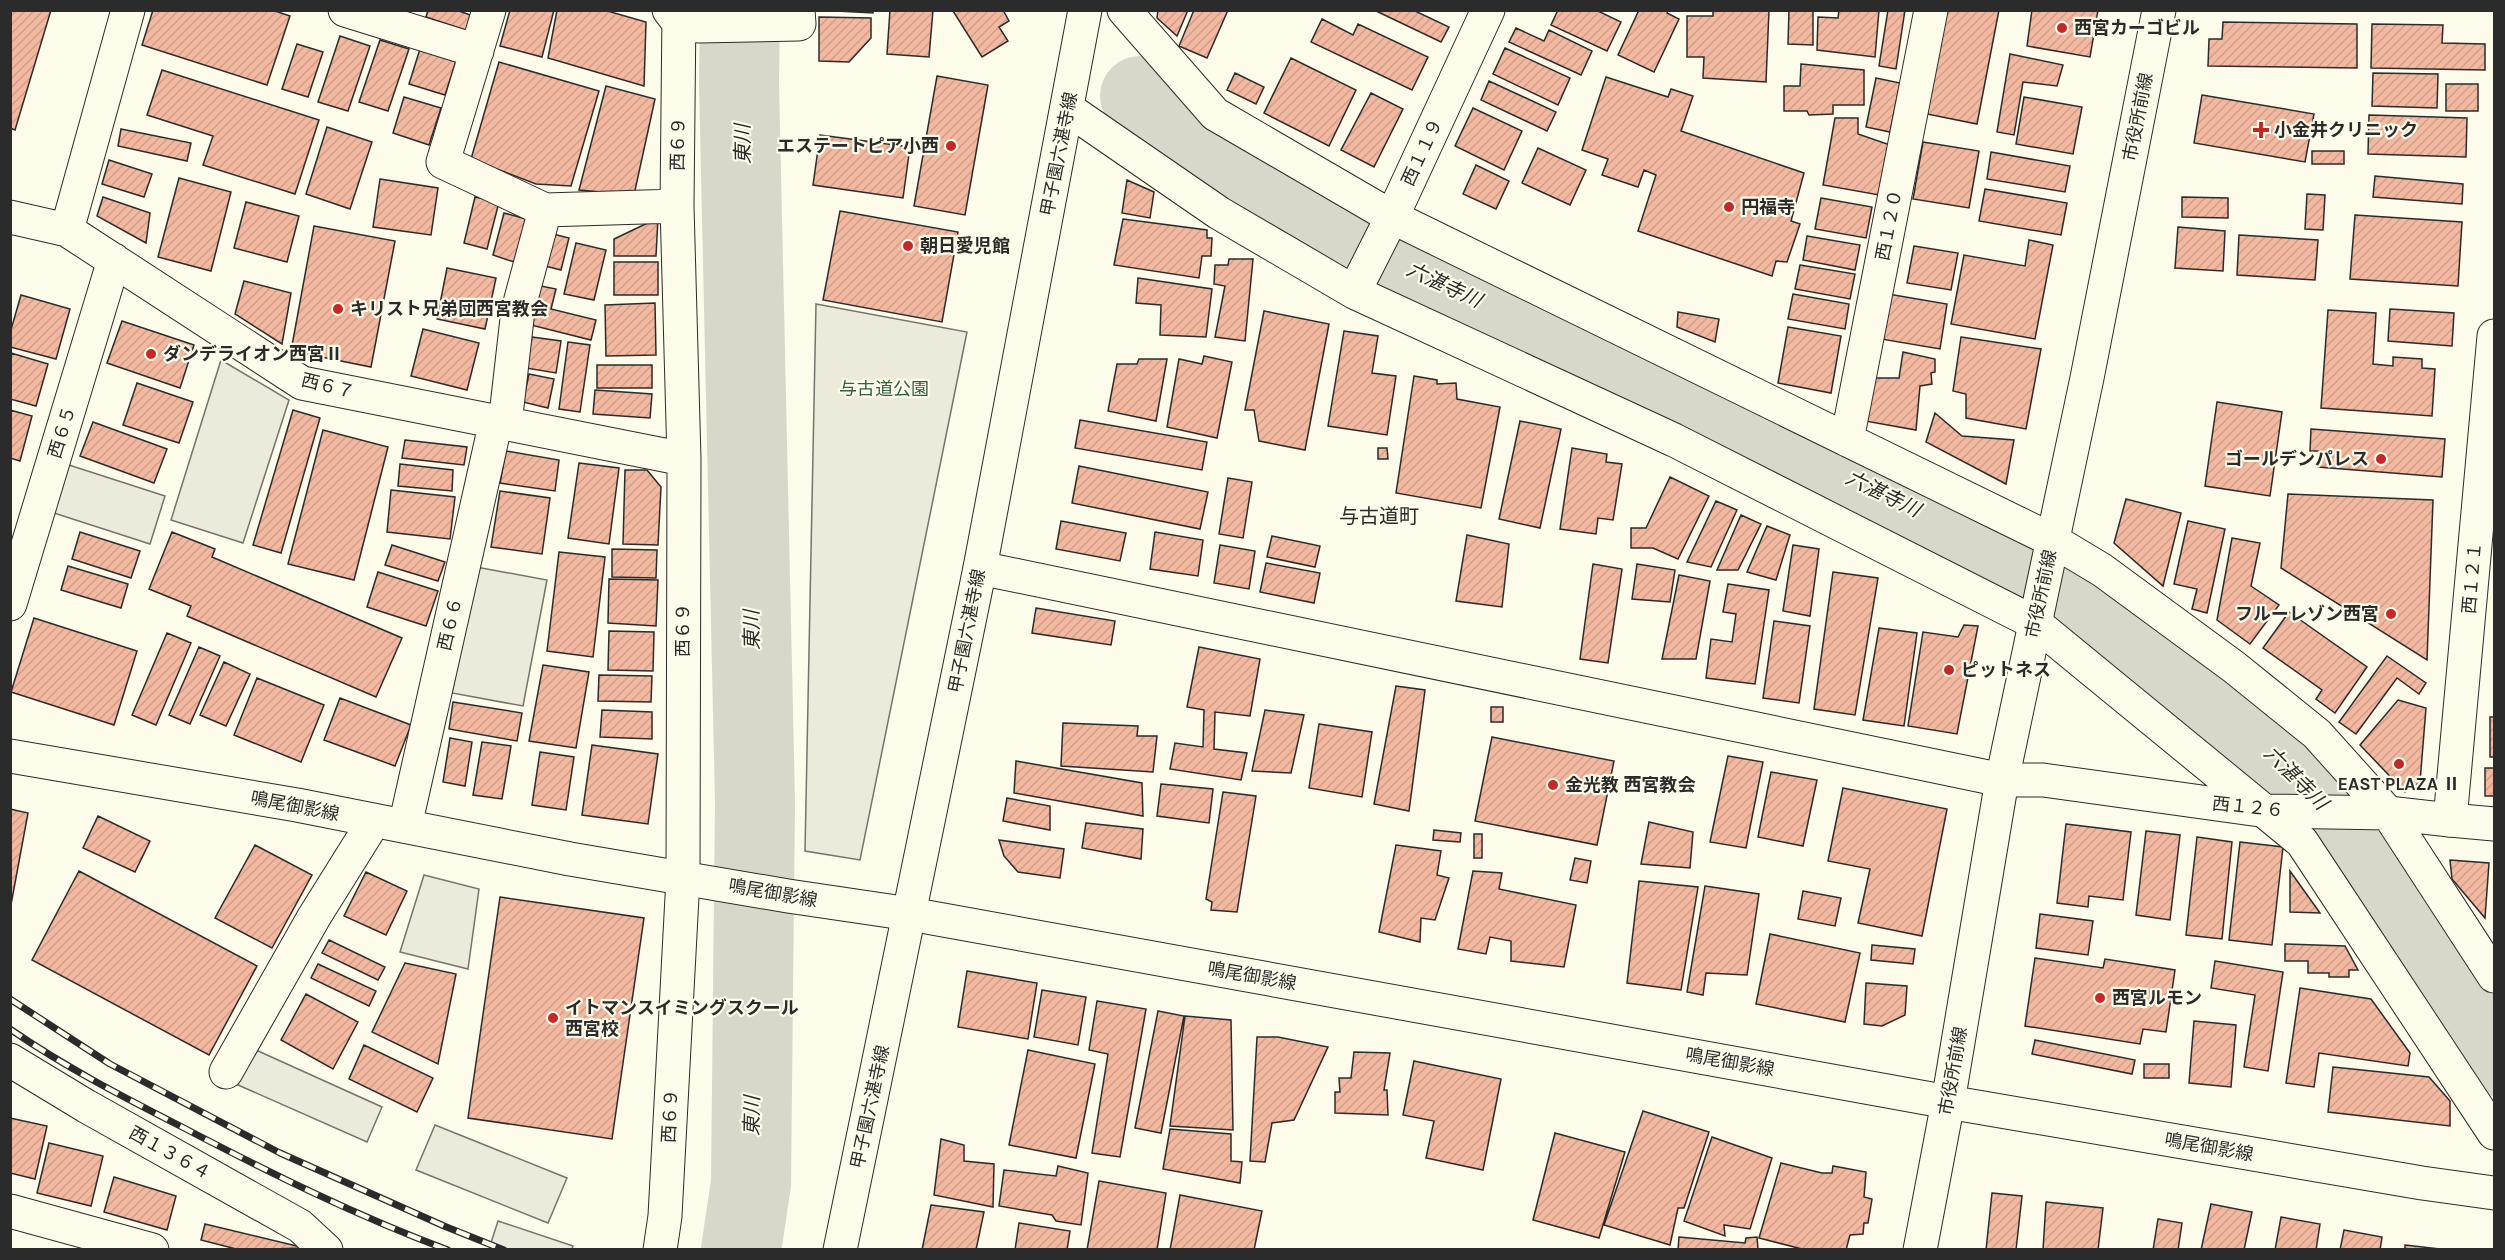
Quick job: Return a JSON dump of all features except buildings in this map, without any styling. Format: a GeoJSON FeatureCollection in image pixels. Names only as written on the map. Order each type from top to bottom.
{"type":"FeatureCollection","features":[{"type":"Feature","properties":{"kind":"street"},"geometry":{"type":"LineString","coordinates":[[67,230],[128,10]]}},
{"type":"Feature","properties":{"kind":"street"},"geometry":{"type":"LineString","coordinates":[[345,10],[477,51]]}},
{"type":"Feature","properties":{"kind":"street"},"geometry":{"type":"LineString","coordinates":[[489,10],[442,162],[545,210],[677,206]]}},
{"type":"Feature","properties":{"kind":"street","name":"甲子園六湛寺線"},"geometry":{"type":"LineString","coordinates":[[840,1250],[980,568],[1085,10]]}},
{"type":"Feature","properties":{"kind":"street"},"geometry":{"type":"LineString","coordinates":[[1124,10],[1215,114],[1388,225],[1847,440],[2102,570],[2234,667],[2317,734],[2377,812],[2494,976]]}},
{"type":"Feature","properties":{"kind":"street","name":"西１１９"},"geometry":{"type":"LineString","coordinates":[[1357,286],[1388,225],[1488,10]]}},
{"type":"Feature","properties":{"kind":"street","name":"西１２０"},"geometry":{"type":"LineString","coordinates":[[1847,440],[1931,10]]}},
{"type":"Feature","properties":{"kind":"street","name":"市役所前線"},"geometry":{"type":"LineString","coordinates":[[1920,1250],[1948,1102],[2002,780],[2087,378],[2159,10]]}},
{"type":"Feature","properties":{"kind":"street"},"geometry":{"type":"LineString","coordinates":[[681,17],[794,20]]}},
{"type":"Feature","properties":{"kind":"street","name":"西６９"},"geometry":{"type":"LineString","coordinates":[[660,1250],[665,1216],[693,879],[677,206],[681,17]]}},
{"type":"Feature","properties":{"kind":"street"},"geometry":{"type":"LineString","coordinates":[[1068,109],[1218,213],[1357,286],[2036,616],[2278,811],[2302,843],[2494,1133]]}},
{"type":"Feature","properties":{"kind":"street","name":"西６６"},"geometry":{"type":"LineString","coordinates":[[226,1072],[314,917],[390,824],[500,422],[518,310],[545,210]]}},
{"type":"Feature","properties":{"kind":"street","name":"西６７"},"geometry":{"type":"LineString","coordinates":[[10,217],[67,230],[302,383],[684,459]]}},
{"type":"Feature","properties":{"kind":"street","name":"西６５"},"geometry":{"type":"LineString","coordinates":[[10,604],[114,260]]}},
{"type":"Feature","properties":{"kind":"street","name":"西１２１"},"geometry":{"type":"LineString","coordinates":[[2451,820],[2490,440],[2494,336]]}},
{"type":"Feature","properties":{"kind":"street","name":"西１２６"},"geometry":{"type":"LineString","coordinates":[[980,568],[2002,780],[2043,780],[2278,811],[2377,812],[2494,824]]}},
{"type":"Feature","properties":{"kind":"street","name":"鳴尾御影線"},"geometry":{"type":"LineString","coordinates":[[10,756],[390,824],[570,859],[788,897],[910,914],[1948,1102],[2422,1183],[2494,1193]]}},
{"type":"Feature","properties":{"kind":"street","name":"西１３６４"},"geometry":{"type":"LineString","coordinates":[[10,1060],[86,1106],[300,1226],[326,1250]]}},
{"type":"Feature","properties":{"kind":"street"},"geometry":{"type":"LineString","coordinates":[[10,1211],[152,1250]]}},
{"type":"Feature","properties":{"kind":"green space","name":"与古道公園"},"geometry":{"type":"Polygon","coordinates":[[[816,304],[967,332],[860,860],[805,851],[816,304]]]}},
{"type":"Feature","properties":{"kind":"green space"},"geometry":{"type":"Polygon","coordinates":[[[498,1221],[573,1246],[572,1249],[489,1249],[498,1221]]]}},
{"type":"Feature","properties":{"kind":"shaded area"},"geometry":{"type":"Polygon","coordinates":[[[221,360],[289,400],[243,543],[171,520],[221,360]]]}},
{"type":"Feature","properties":{"kind":"shaded area"},"geometry":{"type":"Polygon","coordinates":[[[69,465],[165,496],[150,544],[54,513],[69,465]]]}},
{"type":"Feature","properties":{"kind":"shaded area"},"geometry":{"type":"Polygon","coordinates":[[[476,567],[547,580],[523,706],[452,693],[476,567]]]}},
{"type":"Feature","properties":{"kind":"shaded area"},"geometry":{"type":"Polygon","coordinates":[[[424,875],[479,889],[468,969],[400,952],[424,875]]]}},
{"type":"Feature","properties":{"kind":"shaded area"},"geometry":{"type":"Polygon","coordinates":[[[245,1045],[382,1107],[367,1142],[229,1081],[245,1045]]]}},
{"type":"Feature","properties":{"kind":"shaded area"},"geometry":{"type":"Polygon","coordinates":[[[435,1125],[567,1178],[548,1223],[416,1170],[435,1125]]]}},
{"type":"Feature","properties":{"kind":"waterway","name":"東川"},"geometry":{"type":"LineString","coordinates":[[740,10],[739,83],[755,802],[751,1183],[741,1250]]}},
{"type":"Feature","properties":{"kind":"waterway","name":"六湛寺川"},"geometry":{"type":"LineString","coordinates":[[1140,96],[1199,154],[1394,262],[1672,390],[1994,550],[2096,613],[2290,766],[2364,850],[2494,1056]]}},
{"type":"Feature","properties":{"kind":"railway"},"geometry":{"type":"LineString","coordinates":[[10,999],[110,1064],[280,1153],[444,1226],[504,1250]]}},
{"type":"Feature","properties":{"kind":"railway"},"geometry":{"type":"LineString","coordinates":[[10,1029],[96,1082],[249,1161],[347,1208],[448,1250]]}},
{"type":"Feature","properties":{"kind":"place","name":"西宮カーゴビル"},"geometry":{"type":"Point","coordinates":[2062,28]}},
{"type":"Feature","properties":{"kind":"place","name":"小金井クリニック"},"geometry":{"type":"Point","coordinates":[2261,130]}},
{"type":"Feature","properties":{"kind":"place","name":"エステートピア小西"},"geometry":{"type":"Point","coordinates":[951,146]}},
{"type":"Feature","properties":{"kind":"place","name":"円福寺"},"geometry":{"type":"Point","coordinates":[1729,207]}},
{"type":"Feature","properties":{"kind":"place","name":"朝日愛児館"},"geometry":{"type":"Point","coordinates":[908,246]}},
{"type":"Feature","properties":{"kind":"place","name":"キリスト兄弟団西宮教会"},"geometry":{"type":"Point","coordinates":[338,309]}},
{"type":"Feature","properties":{"kind":"place","name":"ダンデライオン西宮Ⅱ"},"geometry":{"type":"Point","coordinates":[151,354]}},
{"type":"Feature","properties":{"kind":"place","name":"ゴールデンパレス"},"geometry":{"type":"Point","coordinates":[2381,459]}},
{"type":"Feature","properties":{"kind":"place","name":"フルーレゾン西宮"},"geometry":{"type":"Point","coordinates":[2391,614]}},
{"type":"Feature","properties":{"kind":"place","name":"ピットネス"},"geometry":{"type":"Point","coordinates":[1949,670]}},
{"type":"Feature","properties":{"kind":"place","name":"EAST PLAZA Ⅱ"},"geometry":{"type":"Point","coordinates":[2399,764]}},
{"type":"Feature","properties":{"kind":"place","name":"金光教 西宮教会"},"geometry":{"type":"Point","coordinates":[1553,785]}},
{"type":"Feature","properties":{"kind":"place","name":"西宮ルモン"},"geometry":{"type":"Point","coordinates":[2100,998]}},
{"type":"Feature","properties":{"kind":"place","name":"イトマンスイミングスクール 西宮校"},"geometry":{"type":"Point","coordinates":[553,1018]}},
{"type":"Feature","properties":{"kind":"district","name":"与古道町"},"geometry":{"type":"Point","coordinates":[1379,516]}}]}
